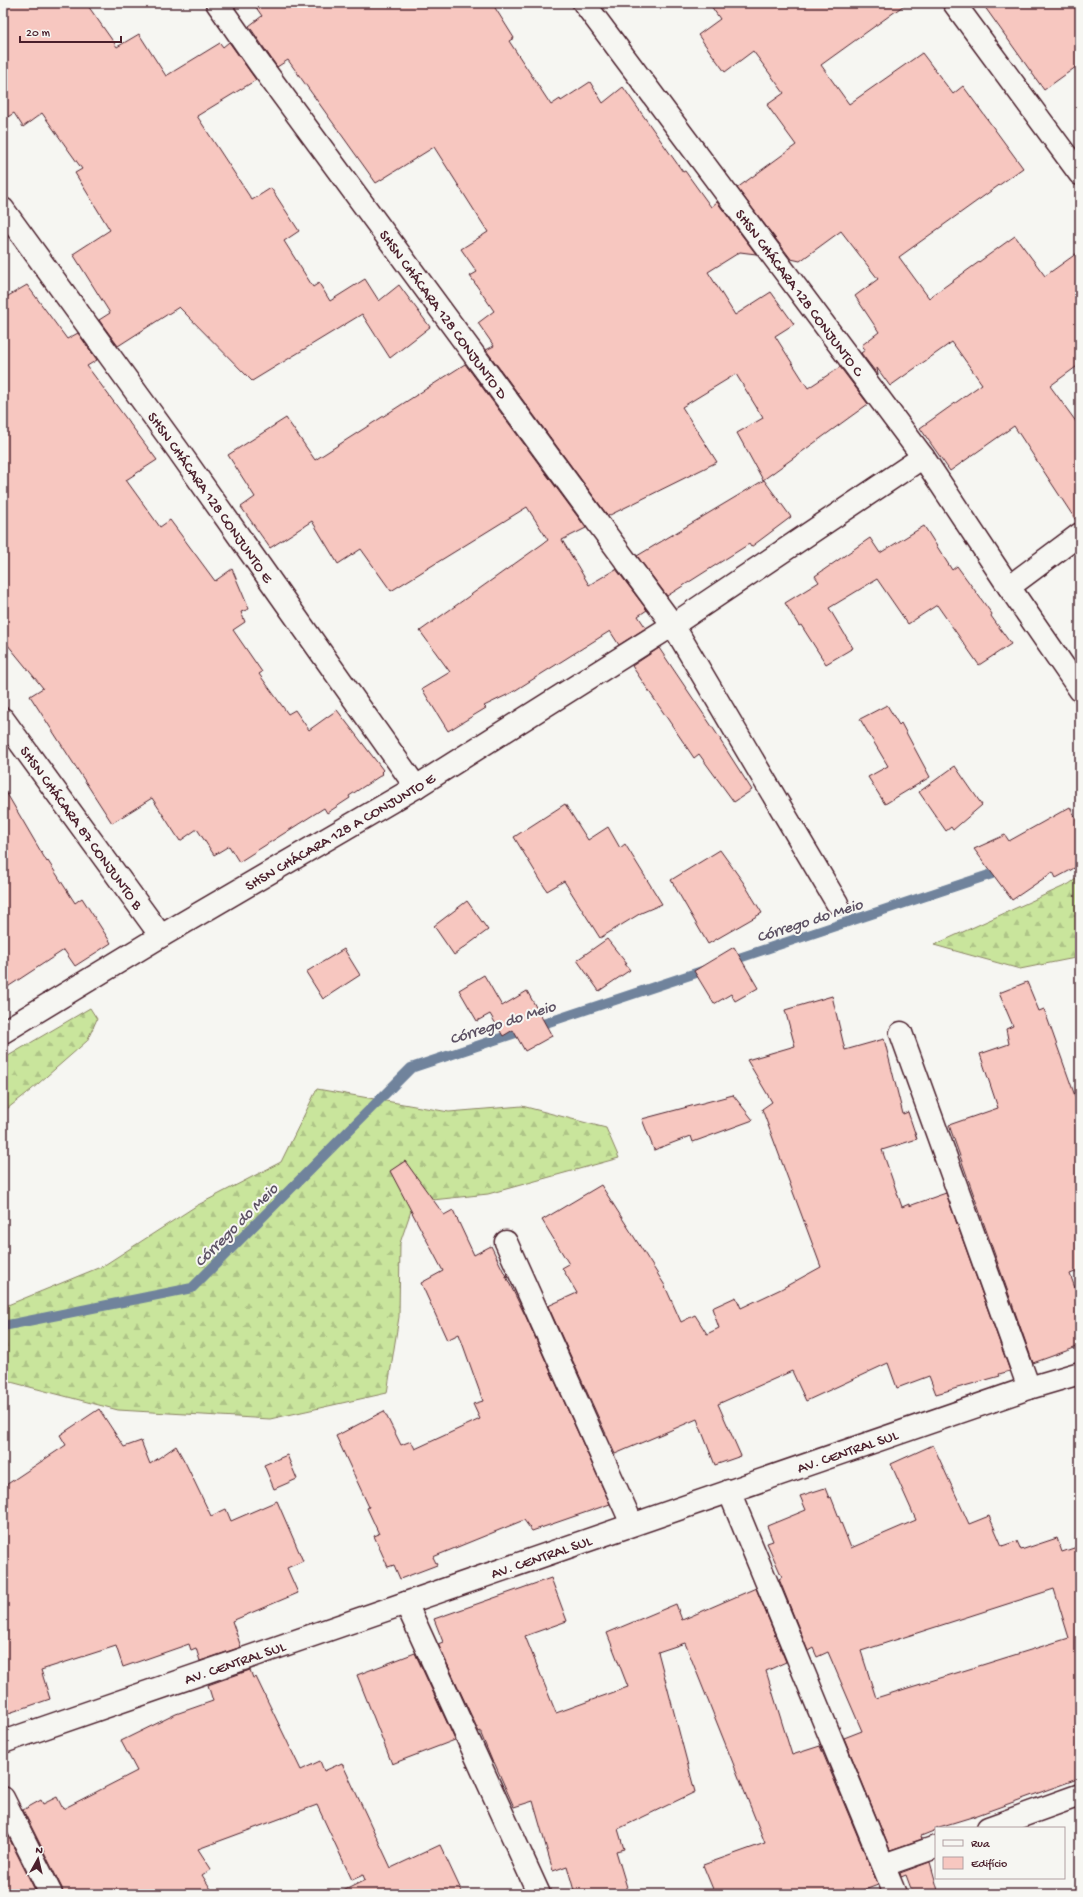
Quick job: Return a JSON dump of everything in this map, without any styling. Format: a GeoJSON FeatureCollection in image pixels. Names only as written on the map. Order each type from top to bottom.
{"type":"FeatureCollection","features":[{"type":"Feature","properties":{"kind":"street","name":"SHSN CHÁCARA 128 CONJUNTO D"},"geometry":{"type":"LineString","coordinates":[[217,3],[259,63],[673,625],[837,903]]}},
{"type":"Feature","properties":{"kind":"street","name":"SHSN CHÁCARA 128 CONJUNTO C"},"geometry":{"type":"LineString","coordinates":[[584,3],[923,457],[1009,587],[1080,690]]}},
{"type":"Feature","properties":{"kind":"street"},"geometry":{"type":"LineString","coordinates":[[954,3],[1080,174]]}},
{"type":"Feature","properties":{"kind":"street","name":"SHSN CHÁCARA 128 CONJUNTO E"},"geometry":{"type":"LineString","coordinates":[[3,209],[178,450],[416,787]]}},
{"type":"Feature","properties":{"kind":"street","name":"SHSN CHÁCARA 128 A CONJUNTO E"},"geometry":{"type":"LineString","coordinates":[[3,1032],[161,936],[416,787],[673,625],[923,457]]}},
{"type":"Feature","properties":{"kind":"street"},"geometry":{"type":"LineString","coordinates":[[1009,587],[1080,534]]}},
{"type":"Feature","properties":{"kind":"street","name":"SHSN CHÁCARA 87 CONJUNTO B"},"geometry":{"type":"LineString","coordinates":[[3,719],[161,936]]}},
{"type":"Feature","properties":{"kind":"street"},"geometry":{"type":"LineString","coordinates":[[902,1033],[1029,1388]]}},
{"type":"Feature","properties":{"kind":"street"},"geometry":{"type":"LineString","coordinates":[[506,1242],[632,1524]]}},
{"type":"Feature","properties":{"kind":"street","name":"AV. CENTRAL SUL"},"geometry":{"type":"LineString","coordinates":[[3,1742],[632,1524],[1029,1388],[1080,1373]]}},
{"type":"Feature","properties":{"kind":"street"},"geometry":{"type":"LineString","coordinates":[[729,1491],[895,1894]]}},
{"type":"Feature","properties":{"kind":"street"},"geometry":{"type":"LineString","coordinates":[[406,1603],[539,1894]]}},
{"type":"Feature","properties":{"kind":"street"},"geometry":{"type":"LineString","coordinates":[[991,1827],[1080,1795]]}},
{"type":"Feature","properties":{"kind":"street"},"geometry":{"type":"LineString","coordinates":[[3,1798],[51,1894]]}},
{"type":"Feature","properties":{"kind":"street"},"geometry":{"type":"LineString","coordinates":[[884,1865],[935,1847]]}},
{"type":"Feature","properties":{"kind":"green space"},"geometry":{"type":"Polygon","coordinates":[[[1080,876],[1080,957],[1020,969],[934,945],[1069,884],[1080,876]]]}},
{"type":"Feature","properties":{"kind":"green space"},"geometry":{"type":"Polygon","coordinates":[[[90,1008],[97,1019],[87,1041],[31,1090],[3,1112],[3,1059],[90,1008]]]}},
{"type":"Feature","properties":{"kind":"green space"},"geometry":{"type":"Polygon","coordinates":[[[317,1089],[449,1112],[522,1106],[606,1128],[619,1158],[488,1194],[414,1202],[400,1243],[399,1317],[387,1393],[270,1419],[118,1410],[3,1380],[3,1307],[103,1266],[196,1206],[281,1162],[317,1089]]]}},
{"type":"Feature","properties":{"kind":"building"},"geometry":{"type":"Polygon","coordinates":[[[3,3],[86,3],[117,47],[139,34],[166,76],[220,43],[223,47],[229,42],[256,80],[197,116],[252,200],[271,188],[299,231],[284,241],[313,287],[319,283],[330,301],[365,279],[379,301],[399,285],[430,327],[390,358],[362,314],[252,381],[179,307],[118,346],[99,320],[110,313],[73,254],[110,230],[75,173],[82,169],[42,113],[23,127],[14,113],[3,120],[3,3]]]}},
{"type":"Feature","properties":{"kind":"building"},"geometry":{"type":"Polygon","coordinates":[[[253,3],[492,3],[514,38],[509,41],[551,105],[560,99],[561,101],[590,82],[603,103],[623,87],[683,172],[685,171],[711,207],[717,202],[756,254],[740,252],[708,272],[735,315],[771,292],[794,324],[775,336],[808,388],[840,367],[868,404],[763,480],[737,433],[763,418],[736,374],[682,407],[717,462],[608,516],[486,350],[494,346],[478,323],[494,311],[470,276],[477,272],[461,249],[488,232],[434,147],[376,183],[288,60],[277,67],[249,26],[262,16],[253,3]]]}},
{"type":"Feature","properties":{"kind":"building"},"geometry":{"type":"Polygon","coordinates":[[[709,3],[907,3],[821,65],[849,104],[922,53],[953,94],[963,86],[1023,168],[899,257],[929,298],[1015,236],[1045,276],[1080,251],[1080,364],[1050,386],[1080,427],[1080,522],[1077,522],[1014,426],[950,471],[920,428],[982,384],[952,342],[890,386],[877,368],[878,375],[861,353],[865,350],[862,345],[879,332],[855,296],[878,279],[841,231],[800,261],[791,259],[737,188],[796,145],[767,105],[784,93],[753,51],[725,72],[698,35],[720,19],[709,3]]]}},
{"type":"Feature","properties":{"kind":"building"},"geometry":{"type":"Polygon","coordinates":[[[982,3],[1080,3],[1080,64],[1044,90],[982,3]]]}},
{"type":"Feature","properties":{"kind":"building"},"geometry":{"type":"Polygon","coordinates":[[[27,285],[67,339],[78,333],[97,360],[87,366],[157,460],[126,480],[160,527],[170,520],[215,581],[232,569],[249,609],[241,612],[245,622],[233,630],[262,672],[259,674],[288,714],[295,710],[309,730],[337,710],[383,770],[381,772],[383,774],[349,796],[350,798],[327,813],[324,808],[239,862],[229,846],[214,855],[197,829],[180,841],[152,798],[112,823],[30,696],[43,688],[3,639],[3,299],[27,285]]]}},
{"type":"Feature","properties":{"kind":"building"},"geometry":{"type":"Polygon","coordinates":[[[465,364],[586,528],[562,540],[589,585],[616,569],[647,610],[638,616],[646,628],[619,645],[610,631],[511,693],[484,706],[486,708],[448,731],[422,689],[450,672],[420,631],[548,540],[527,507],[391,591],[361,549],[338,564],[312,521],[270,548],[241,507],[255,497],[228,455],[286,418],[315,460],[465,364]]]}},
{"type":"Feature","properties":{"kind":"building"},"geometry":{"type":"Polygon","coordinates":[[[764,480],[791,517],[751,547],[749,544],[667,596],[637,556],[764,480]]]}},
{"type":"Feature","properties":{"kind":"building"},"geometry":{"type":"Polygon","coordinates":[[[924,526],[952,570],[957,566],[992,614],[991,616],[1011,644],[979,665],[937,605],[908,624],[877,579],[829,608],[853,648],[826,664],[801,625],[799,626],[785,603],[819,582],[815,576],[870,538],[880,553],[924,526]]]}},
{"type":"Feature","properties":{"kind":"building"},"geometry":{"type":"Polygon","coordinates":[[[659,648],[721,740],[752,790],[734,802],[699,754],[694,758],[632,666],[659,648]]]}},
{"type":"Feature","properties":{"kind":"building"},"geometry":{"type":"Polygon","coordinates":[[[887,705],[899,725],[901,723],[930,777],[885,804],[868,777],[888,766],[860,719],[887,705]]]}},
{"type":"Feature","properties":{"kind":"building"},"geometry":{"type":"Polygon","coordinates":[[[955,766],[982,805],[953,830],[951,827],[946,831],[919,792],[955,766]]]}},
{"type":"Feature","properties":{"kind":"building"},"geometry":{"type":"Polygon","coordinates":[[[3,787],[47,862],[48,861],[75,903],[82,898],[111,943],[75,966],[64,950],[3,990],[3,787]]]}},
{"type":"Feature","properties":{"kind":"building"},"geometry":{"type":"Polygon","coordinates":[[[565,804],[588,840],[608,827],[620,848],[625,844],[662,904],[641,913],[600,938],[564,881],[547,891],[514,837],[565,804]]]}},
{"type":"Feature","properties":{"kind":"building"},"geometry":{"type":"Polygon","coordinates":[[[1070,807],[1080,826],[1080,865],[1056,878],[1053,872],[1012,900],[974,849],[1005,835],[1009,841],[1070,807]]]}},
{"type":"Feature","properties":{"kind":"building"},"geometry":{"type":"Polygon","coordinates":[[[720,850],[743,882],[762,913],[708,944],[671,880],[720,850]]]}},
{"type":"Feature","properties":{"kind":"building"},"geometry":{"type":"Polygon","coordinates":[[[467,901],[488,930],[454,955],[434,926],[467,901]]]}},
{"type":"Feature","properties":{"kind":"building"},"geometry":{"type":"Polygon","coordinates":[[[607,939],[630,970],[599,991],[577,960],[607,939]]]}},
{"type":"Feature","properties":{"kind":"building"},"geometry":{"type":"Polygon","coordinates":[[[734,947],[758,988],[735,1001],[731,994],[714,1004],[694,971],[734,947]]]}},
{"type":"Feature","properties":{"kind":"building"},"geometry":{"type":"Polygon","coordinates":[[[344,949],[360,975],[323,999],[306,972],[344,949]]]}},
{"type":"Feature","properties":{"kind":"building"},"geometry":{"type":"Polygon","coordinates":[[[484,975],[502,1006],[527,991],[552,1036],[525,1051],[513,1030],[503,1036],[490,1014],[477,1021],[459,990],[484,975]]]}},
{"type":"Feature","properties":{"kind":"building"},"geometry":{"type":"Polygon","coordinates":[[[1027,982],[1039,1011],[1044,1009],[1080,1110],[1080,1270],[1070,1274],[1080,1302],[1080,1346],[1033,1363],[949,1125],[998,1108],[980,1054],[1009,1044],[1006,1029],[1013,1026],[999,993],[1027,982]]]}},
{"type":"Feature","properties":{"kind":"building"},"geometry":{"type":"Polygon","coordinates":[[[832,996],[845,1050],[884,1039],[903,1114],[908,1112],[917,1139],[882,1150],[902,1207],[946,1193],[1010,1371],[999,1374],[1000,1376],[936,1394],[929,1376],[897,1388],[888,1363],[806,1401],[792,1371],[718,1404],[741,1456],[715,1465],[697,1419],[615,1454],[548,1306],[577,1293],[562,1268],[569,1264],[542,1220],[601,1185],[664,1284],[681,1322],[695,1315],[707,1334],[719,1328],[712,1308],[736,1297],[741,1308],[781,1289],[821,1267],[762,1109],[772,1102],[747,1060],[795,1046],[785,1010],[832,996]]]}},
{"type":"Feature","properties":{"kind":"building"},"geometry":{"type":"Polygon","coordinates":[[[733,1095],[753,1120],[693,1142],[691,1136],[654,1150],[642,1119],[733,1095]]]}},
{"type":"Feature","properties":{"kind":"building"},"geometry":{"type":"Polygon","coordinates":[[[405,1161],[444,1215],[453,1210],[474,1255],[491,1246],[526,1317],[610,1504],[532,1531],[524,1520],[433,1557],[437,1565],[400,1579],[394,1565],[388,1567],[374,1536],[379,1534],[367,1508],[369,1507],[336,1436],[384,1411],[401,1445],[411,1441],[415,1449],[480,1419],[473,1404],[483,1401],[459,1334],[447,1340],[421,1283],[443,1271],[390,1171],[405,1161]]]}},
{"type":"Feature","properties":{"kind":"building"},"geometry":{"type":"Polygon","coordinates":[[[99,1409],[124,1447],[141,1441],[150,1464],[176,1446],[211,1516],[226,1509],[231,1521],[277,1501],[303,1561],[287,1568],[298,1593],[232,1621],[241,1647],[200,1661],[196,1648],[191,1650],[189,1644],[123,1667],[116,1646],[41,1670],[50,1699],[3,1715],[3,1487],[66,1445],[60,1435],[99,1409]]]}},
{"type":"Feature","properties":{"kind":"building"},"geometry":{"type":"Polygon","coordinates":[[[933,1445],[969,1524],[989,1516],[1002,1546],[1017,1541],[1021,1550],[1057,1538],[1062,1552],[1080,1546],[1080,1778],[972,1817],[935,1827],[935,1830],[921,1836],[922,1839],[890,1850],[844,1738],[862,1731],[828,1652],[817,1657],[813,1648],[808,1651],[779,1579],[782,1577],[767,1543],[773,1541],[767,1526],[806,1510],[800,1496],[825,1488],[829,1498],[831,1497],[851,1548],[916,1520],[891,1464],[933,1445]],[[1054,1589],[861,1651],[876,1698],[1069,1638],[1054,1589]]]}},
{"type":"Feature","properties":{"kind":"building"},"geometry":{"type":"Polygon","coordinates":[[[287,1455],[297,1479],[274,1489],[264,1465],[287,1455]]]}},
{"type":"Feature","properties":{"kind":"building"},"geometry":{"type":"Polygon","coordinates":[[[551,1578],[567,1621],[525,1636],[556,1713],[628,1687],[607,1633],[676,1604],[682,1620],[756,1588],[786,1662],[766,1671],[792,1755],[820,1746],[878,1885],[854,1894],[715,1894],[703,1865],[765,1843],[685,1643],[658,1652],[695,1792],[618,1829],[624,1849],[616,1851],[629,1894],[575,1894],[567,1866],[553,1871],[533,1801],[514,1807],[494,1762],[493,1763],[481,1731],[479,1732],[438,1644],[443,1642],[434,1619],[551,1578]]]}},
{"type":"Feature","properties":{"kind":"building"},"geometry":{"type":"Polygon","coordinates":[[[415,1653],[455,1740],[392,1764],[357,1675],[415,1653]]]}},
{"type":"Feature","properties":{"kind":"building"},"geometry":{"type":"Polygon","coordinates":[[[250,1670],[253,1678],[256,1677],[301,1770],[320,1761],[324,1771],[342,1763],[391,1868],[440,1845],[463,1894],[337,1894],[365,1880],[363,1875],[352,1880],[317,1805],[198,1849],[211,1869],[202,1875],[214,1894],[63,1894],[62,1888],[23,1810],[41,1800],[43,1804],[57,1797],[63,1809],[137,1771],[121,1741],[176,1714],[213,1701],[208,1685],[250,1670]]]}},
{"type":"Feature","properties":{"kind":"building"},"geometry":{"type":"Polygon","coordinates":[[[3,1826],[37,1894],[3,1894],[3,1826]]]}},
{"type":"Feature","properties":{"kind":"building"},"geometry":{"type":"Polygon","coordinates":[[[930,1862],[939,1894],[913,1894],[906,1875],[901,1877],[900,1873],[930,1862]]]}},
{"type":"Feature","properties":{"kind":"waterway","name":"Córrego do Meio"},"geometry":{"type":"LineString","coordinates":[[727,962],[1004,870]]}},
{"type":"Feature","properties":{"kind":"waterway","name":"Córrego do Meio"},"geometry":{"type":"LineString","coordinates":[[3,1326],[192,1288],[411,1068],[708,969]]}}]}
